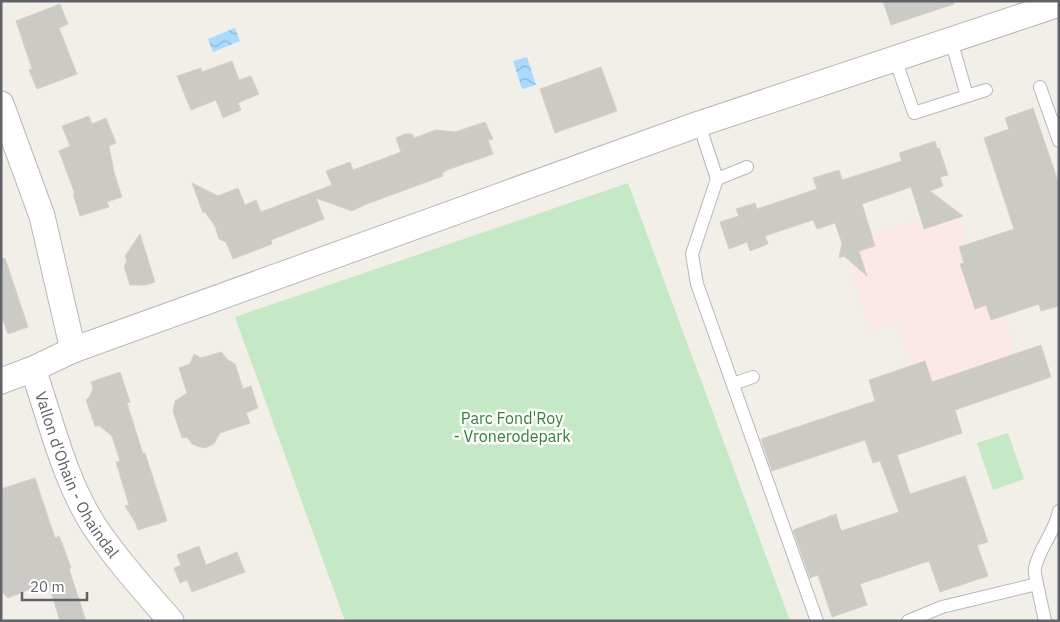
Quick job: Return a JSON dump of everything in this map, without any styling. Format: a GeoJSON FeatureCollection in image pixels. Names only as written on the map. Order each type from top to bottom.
{"type":"FeatureCollection","features":[{"type":"Feature","properties":{"kind":"street"},"geometry":{"type":"LineString","coordinates":[[1,381],[33,369],[73,350],[699,124],[1059,4]]}},
{"type":"Feature","properties":{"kind":"street"},"geometry":{"type":"LineString","coordinates":[[1,104],[42,216],[73,350]]}},
{"type":"Feature","properties":{"kind":"street","name":"Vallon d'Ohain - Ohaindal"},"geometry":{"type":"LineString","coordinates":[[33,369],[70,480],[93,524],[122,565],[171,621]]}},
{"type":"Feature","properties":{"kind":"lane"},"geometry":{"type":"LineString","coordinates":[[950,40],[967,96]]}},
{"type":"Feature","properties":{"kind":"lane"},"geometry":{"type":"LineString","coordinates":[[896,59],[909,115],[986,90]]}},
{"type":"Feature","properties":{"kind":"lane"},"geometry":{"type":"LineString","coordinates":[[1040,87],[1059,141]]}},
{"type":"Feature","properties":{"kind":"lane"},"geometry":{"type":"LineString","coordinates":[[699,124],[717,179],[692,254],[697,284],[817,621]]}},
{"type":"Feature","properties":{"kind":"lane"},"geometry":{"type":"LineString","coordinates":[[717,179],[747,167]]}},
{"type":"Feature","properties":{"kind":"lane"},"geometry":{"type":"LineString","coordinates":[[733,384],[752,377]]}},
{"type":"Feature","properties":{"kind":"lane"},"geometry":{"type":"LineString","coordinates":[[1045,621],[1034,569],[1042,549],[1057,522],[1059,511]]}},
{"type":"Feature","properties":{"kind":"lane"},"geometry":{"type":"LineString","coordinates":[[908,621],[942,607],[1037,584]]}},
{"type":"Feature","properties":{"kind":"shaded area"},"geometry":{"type":"Polygon","coordinates":[[[1033,108],[1059,184],[1059,306],[1041,311],[1038,305],[1004,316],[1016,354],[1041,345],[1051,377],[955,410],[962,433],[873,463],[865,440],[769,473],[757,440],[875,401],[869,380],[912,365],[898,322],[871,331],[847,257],[842,254],[842,244],[835,222],[817,229],[813,220],[766,236],[768,244],[751,250],[747,242],[731,248],[720,222],[739,216],[737,209],[755,202],[757,209],[817,189],[813,178],[839,170],[843,180],[902,161],[935,141],[948,175],[940,177],[943,186],[933,189],[911,188],[862,204],[864,211],[857,213],[858,241],[953,208],[958,212],[968,244],[1014,229],[984,138],[1004,131],[1010,132],[1005,118],[1033,108]]]}},
{"type":"Feature","properties":{"kind":"green space","name":"Parc Fond'Roy - Vronerodepark"},"geometry":{"type":"Polygon","coordinates":[[[628,183],[790,621],[345,621],[235,317],[628,183]]]}},
{"type":"Feature","properties":{"kind":"green space"},"geometry":{"type":"Polygon","coordinates":[[[1008,433],[1024,479],[993,490],[977,443],[1008,433]]]}},
{"type":"Feature","properties":{"kind":"water"},"geometry":{"type":"Polygon","coordinates":[[[235,28],[240,41],[213,52],[208,39],[235,28]]]}},
{"type":"Feature","properties":{"kind":"water"},"geometry":{"type":"Polygon","coordinates":[[[527,57],[536,85],[522,89],[513,61],[527,57]]]}},
{"type":"Feature","properties":{"kind":"building"},"geometry":{"type":"Polygon","coordinates":[[[883,1],[953,1],[954,4],[891,25],[883,1]]]}},
{"type":"Feature","properties":{"kind":"building"},"geometry":{"type":"Polygon","coordinates":[[[60,4],[68,24],[59,28],[77,74],[37,89],[29,70],[32,69],[16,21],[60,4]]]}},
{"type":"Feature","properties":{"kind":"building"},"geometry":{"type":"Polygon","coordinates":[[[232,61],[239,80],[251,76],[259,94],[238,103],[241,110],[223,118],[216,100],[191,110],[177,76],[201,68],[202,72],[232,61]]]}},
{"type":"Feature","properties":{"kind":"building"},"geometry":{"type":"Polygon","coordinates":[[[601,67],[617,111],[555,133],[540,89],[601,67]]]}},
{"type":"Feature","properties":{"kind":"building"},"geometry":{"type":"Polygon","coordinates":[[[1033,108],[1059,184],[1059,306],[1041,311],[1039,304],[991,320],[986,305],[975,309],[960,264],[964,263],[959,247],[1014,229],[984,138],[1009,129],[1005,118],[1033,108]]]}},
{"type":"Feature","properties":{"kind":"building"},"geometry":{"type":"Polygon","coordinates":[[[89,116],[92,124],[106,118],[116,143],[109,146],[114,172],[122,197],[107,202],[109,207],[80,216],[73,194],[75,194],[59,151],[70,146],[62,126],[89,116]]]}},
{"type":"Feature","properties":{"kind":"building"},"geometry":{"type":"Polygon","coordinates":[[[485,122],[493,139],[488,140],[493,154],[444,171],[442,173],[443,176],[352,211],[316,198],[324,219],[271,240],[272,244],[233,259],[226,242],[219,239],[215,226],[205,212],[203,213],[192,183],[218,196],[238,188],[245,205],[256,200],[261,212],[332,185],[326,171],[350,162],[353,170],[401,152],[396,138],[405,134],[412,134],[414,138],[436,130],[455,132],[485,122]]]}},
{"type":"Feature","properties":{"kind":"building"},"geometry":{"type":"Polygon","coordinates":[[[935,141],[948,175],[940,177],[943,186],[930,191],[963,216],[924,229],[911,187],[862,204],[875,246],[859,251],[867,276],[844,256],[839,258],[842,243],[835,223],[817,229],[813,220],[765,236],[768,244],[750,251],[747,242],[729,249],[720,222],[739,216],[736,209],[755,203],[757,209],[817,189],[813,178],[839,170],[842,180],[902,161],[899,153],[935,141]]]}},
{"type":"Feature","properties":{"kind":"building"},"geometry":{"type":"Polygon","coordinates":[[[140,234],[155,282],[146,285],[130,285],[124,266],[127,261],[125,256],[140,234]]]}},
{"type":"Feature","properties":{"kind":"building"},"geometry":{"type":"Polygon","coordinates":[[[5,258],[28,327],[8,334],[1,315],[1,259],[5,258]]]}},
{"type":"Feature","properties":{"kind":"building"},"geometry":{"type":"Polygon","coordinates":[[[1041,345],[1051,377],[955,410],[962,433],[897,455],[910,494],[965,476],[988,542],[977,545],[988,576],[940,592],[929,561],[860,584],[867,605],[832,617],[818,575],[810,578],[793,530],[836,514],[841,531],[899,512],[880,461],[873,463],[865,440],[772,471],[761,439],[875,401],[869,380],[925,361],[932,382],[1041,345]]]}},
{"type":"Feature","properties":{"kind":"building"},"geometry":{"type":"Polygon","coordinates":[[[221,352],[228,360],[235,364],[243,389],[251,386],[258,408],[246,413],[250,423],[220,433],[214,444],[205,448],[192,444],[187,437],[182,438],[173,411],[175,401],[187,393],[179,368],[190,364],[194,354],[201,358],[221,352]]]}},
{"type":"Feature","properties":{"kind":"building"},"geometry":{"type":"Polygon","coordinates":[[[120,372],[130,402],[127,403],[143,454],[145,453],[167,521],[138,530],[125,506],[129,505],[116,462],[120,461],[112,436],[100,426],[95,426],[86,400],[93,388],[91,382],[120,372]]]}},
{"type":"Feature","properties":{"kind":"building"},"geometry":{"type":"Polygon","coordinates":[[[35,478],[55,538],[59,536],[71,568],[69,569],[86,621],[60,621],[48,582],[8,598],[1,591],[1,489],[35,478]]]}},
{"type":"Feature","properties":{"kind":"building"},"geometry":{"type":"Polygon","coordinates":[[[199,546],[206,565],[237,552],[245,572],[192,592],[187,580],[180,583],[174,568],[181,565],[177,555],[199,546]]]}}]}
